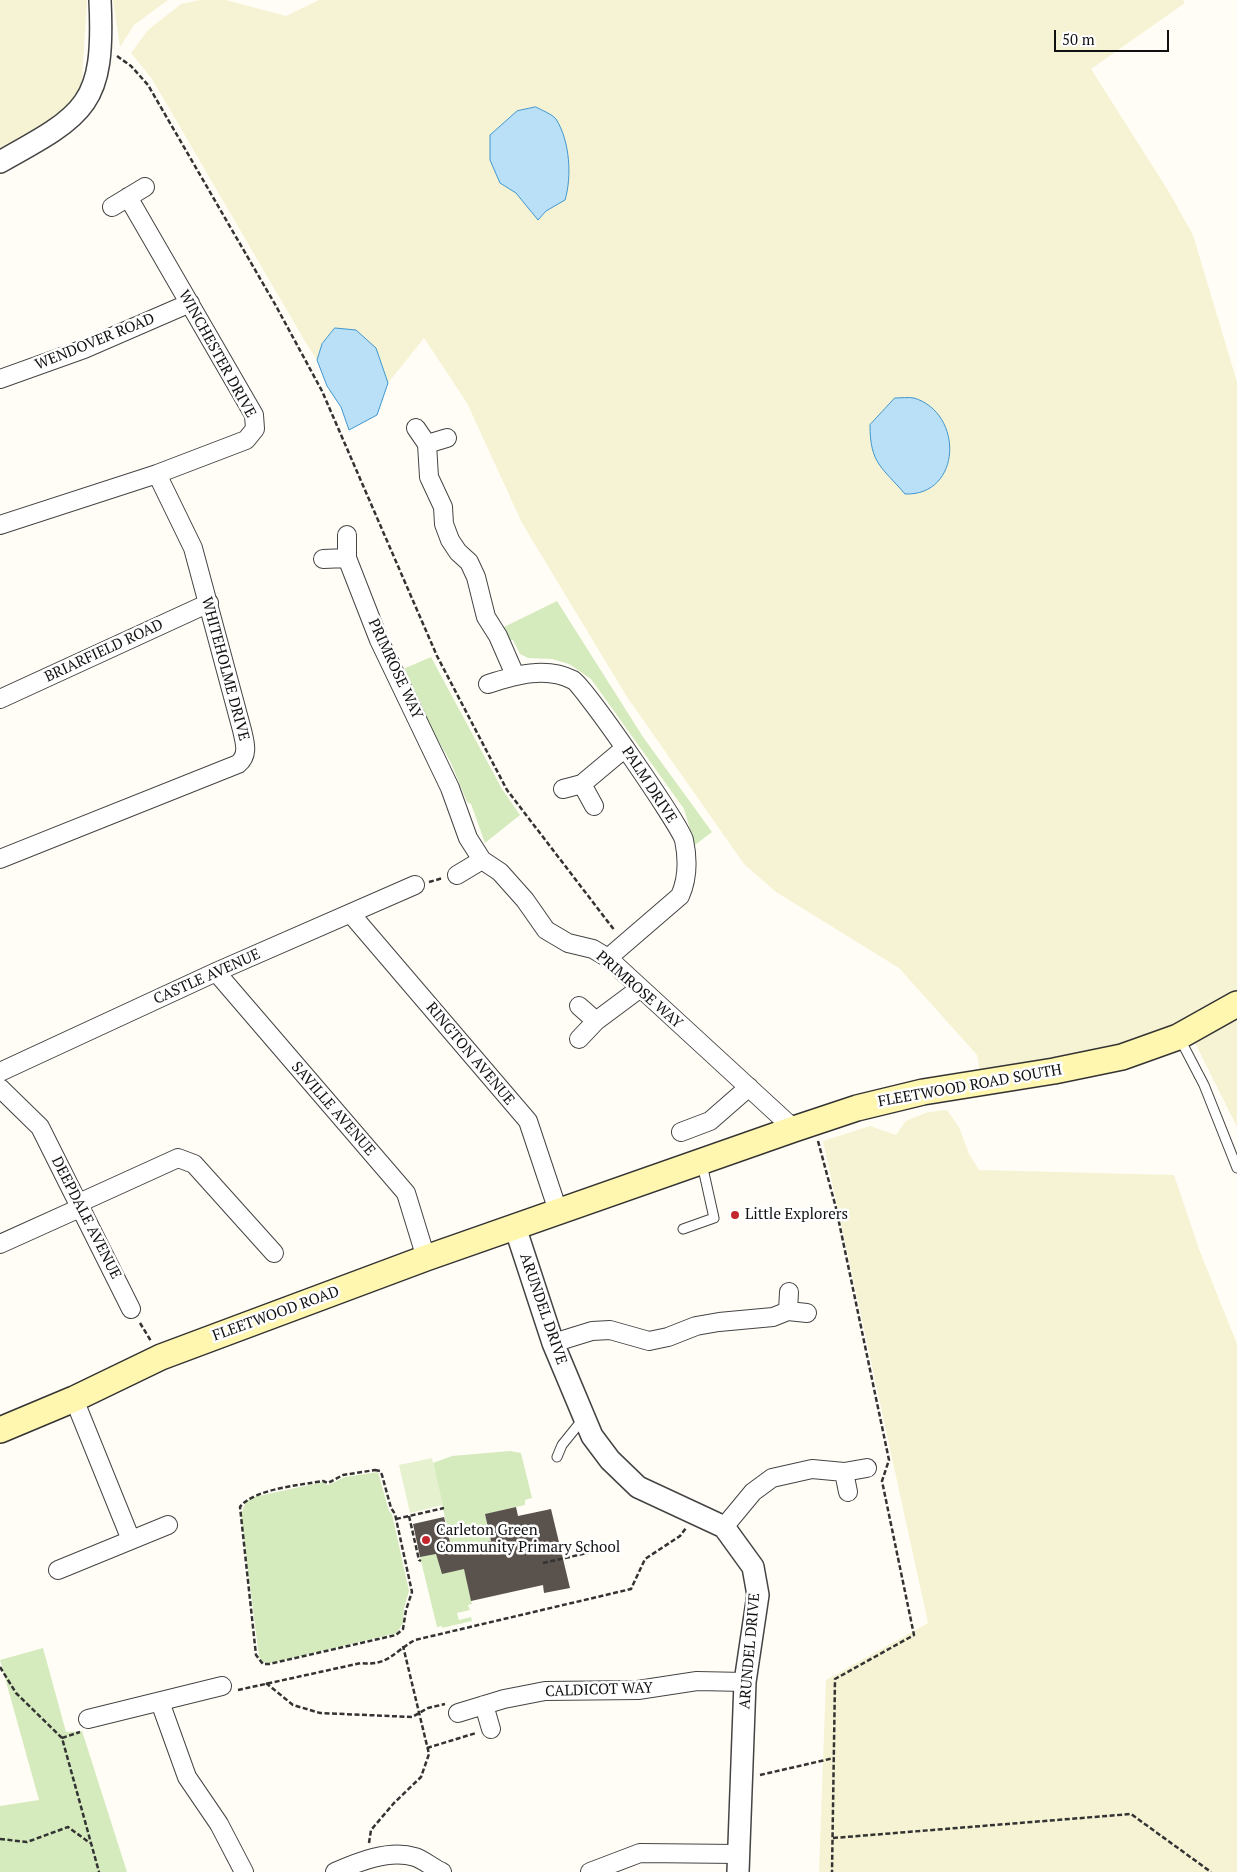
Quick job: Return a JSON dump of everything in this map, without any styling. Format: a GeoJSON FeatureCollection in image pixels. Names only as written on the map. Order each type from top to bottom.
{"type":"FeatureCollection","features":[{"type":"Feature","properties":{"kind":"main road","name":"FLEETWOOD ROAD SOUTH"},"geometry":{"type":"LineString","coordinates":[[558,1211],[857,1108],[923,1092],[1054,1071],[1122,1057],[1178,1037],[1237,1004]]}},
{"type":"Feature","properties":{"kind":"main road","name":"FLEETWOOD ROAD"},"geometry":{"type":"LineString","coordinates":[[0,1430],[74,1399],[161,1357],[558,1211]]}},
{"type":"Feature","properties":{"kind":"street"},"geometry":{"type":"LineString","coordinates":[[0,162],[68,122],[84,106],[97,76],[101,44],[100,0]]}},
{"type":"Feature","properties":{"kind":"street"},"geometry":{"type":"LineString","coordinates":[[112,206],[145,187]]}},
{"type":"Feature","properties":{"kind":"street","name":"WINCHESTER DRIVE"},"geometry":{"type":"LineString","coordinates":[[0,525],[157,474],[246,440],[255,429],[254,415],[128,197]]}},
{"type":"Feature","properties":{"kind":"street","name":"WENDOVER ROAD"},"geometry":{"type":"LineString","coordinates":[[0,379],[84,349],[190,303]]}},
{"type":"Feature","properties":{"kind":"street"},"geometry":{"type":"LineString","coordinates":[[416,428],[427,444],[429,477],[443,507],[444,524],[454,546],[469,562],[476,577],[486,617],[498,636],[515,675]]}},
{"type":"Feature","properties":{"kind":"street"},"geometry":{"type":"LineString","coordinates":[[427,444],[447,438]]}},
{"type":"Feature","properties":{"kind":"street","name":"WHITEHOLME DRIVE"},"geometry":{"type":"LineString","coordinates":[[0,858],[244,760],[246,749],[242,730],[193,548],[157,474]]}},
{"type":"Feature","properties":{"kind":"street","name":"PRIMROSE WAY"},"geometry":{"type":"LineString","coordinates":[[347,535],[347,558],[380,640],[450,788],[468,838],[482,860],[500,872],[525,900],[546,930],[568,943],[593,949],[608,958],[639,989],[749,1087],[803,1126]]}},
{"type":"Feature","properties":{"kind":"street"},"geometry":{"type":"LineString","coordinates":[[323,559],[347,558]]}},
{"type":"Feature","properties":{"kind":"street","name":"BRIARFIELD ROAD"},"geometry":{"type":"LineString","coordinates":[[0,698],[209,603]]}},
{"type":"Feature","properties":{"kind":"street","name":"PALM DRIVE"},"geometry":{"type":"LineString","coordinates":[[488,684],[515,675],[552,672],[575,681],[625,748],[684,838],[686,882],[680,896],[608,958]]}},
{"type":"Feature","properties":{"kind":"street"},"geometry":{"type":"LineString","coordinates":[[563,790],[582,784],[625,748]]}},
{"type":"Feature","properties":{"kind":"street"},"geometry":{"type":"LineString","coordinates":[[582,784],[594,806]]}},
{"type":"Feature","properties":{"kind":"street"},"geometry":{"type":"LineString","coordinates":[[457,875],[482,860]]}},
{"type":"Feature","properties":{"kind":"street","name":"CASTLE AVENUE"},"geometry":{"type":"LineString","coordinates":[[0,1072],[216,972],[415,885]]}},
{"type":"Feature","properties":{"kind":"street","name":"RINGTON AVENUE"},"geometry":{"type":"LineString","coordinates":[[351,914],[528,1121],[558,1211]]}},
{"type":"Feature","properties":{"kind":"street","name":"SAVILLE AVENUE"},"geometry":{"type":"LineString","coordinates":[[216,972],[406,1194],[426,1258]]}},
{"type":"Feature","properties":{"kind":"street"},"geometry":{"type":"LineString","coordinates":[[579,1039],[596,1021],[639,989]]}},
{"type":"Feature","properties":{"kind":"street"},"geometry":{"type":"LineString","coordinates":[[579,1006],[596,1021]]}},
{"type":"Feature","properties":{"kind":"street"},"geometry":{"type":"LineString","coordinates":[[681,1132],[710,1121],[749,1087]]}},
{"type":"Feature","properties":{"kind":"street","name":"DEEPDALE AVENUE"},"geometry":{"type":"LineString","coordinates":[[0,1088],[40,1127],[131,1309]]}},
{"type":"Feature","properties":{"kind":"street"},"geometry":{"type":"LineString","coordinates":[[0,1244],[178,1158],[194,1164],[274,1253]]}},
{"type":"Feature","properties":{"kind":"street","name":"ARUNDEL DRIVE"},"geometry":{"type":"LineString","coordinates":[[515,1227],[553,1342],[582,1419],[592,1436],[610,1460],[638,1487],[724,1527],[753,1567],[758,1595],[745,1682],[738,1863]]}},
{"type":"Feature","properties":{"kind":"street"},"geometry":{"type":"LineString","coordinates":[[788,1311],[789,1292]]}},
{"type":"Feature","properties":{"kind":"street"},"geometry":{"type":"LineString","coordinates":[[553,1342],[592,1331],[610,1330],[649,1341],[668,1337],[696,1326],[773,1317],[788,1311],[807,1313]]}},
{"type":"Feature","properties":{"kind":"street"},"geometry":{"type":"LineString","coordinates":[[74,1399],[131,1540]]}},
{"type":"Feature","properties":{"kind":"street"},"geometry":{"type":"LineString","coordinates":[[724,1527],[753,1492],[772,1478],[812,1469],[844,1472],[867,1468]]}},
{"type":"Feature","properties":{"kind":"street"},"geometry":{"type":"LineString","coordinates":[[844,1472],[848,1492]]}},
{"type":"Feature","properties":{"kind":"street"},"geometry":{"type":"LineString","coordinates":[[58,1570],[168,1525]]}},
{"type":"Feature","properties":{"kind":"street","name":"CALDICOT WAY"},"geometry":{"type":"LineString","coordinates":[[458,1713],[545,1691],[638,1690],[697,1681],[745,1682]]}},
{"type":"Feature","properties":{"kind":"street"},"geometry":{"type":"LineString","coordinates":[[88,1719],[222,1686]]}},
{"type":"Feature","properties":{"kind":"street"},"geometry":{"type":"LineString","coordinates":[[160,1702],[187,1777],[219,1824],[244,1872]]}},
{"type":"Feature","properties":{"kind":"street"},"geometry":{"type":"LineString","coordinates":[[484,1705],[491,1729]]}},
{"type":"Feature","properties":{"kind":"street"},"geometry":{"type":"LineString","coordinates":[[590,1872],[640,1853],[738,1863]]}},
{"type":"Feature","properties":{"kind":"street"},"geometry":{"type":"LineString","coordinates":[[335,1872],[375,1857],[414,1857],[442,1872]]}},
{"type":"Feature","properties":{"kind":"lane"},"geometry":{"type":"LineString","coordinates":[[1178,1037],[1204,1085],[1237,1168]]}},
{"type":"Feature","properties":{"kind":"lane"},"geometry":{"type":"LineString","coordinates":[[683,1229],[714,1218],[701,1162]]}},
{"type":"Feature","properties":{"kind":"lane"},"geometry":{"type":"LineString","coordinates":[[557,1457],[562,1445],[582,1419]]}},
{"type":"Feature","properties":{"kind":"path"},"geometry":{"type":"LineString","coordinates":[[101,44],[130,66],[148,85],[276,306],[322,391],[437,656],[507,790],[625,944]]}},
{"type":"Feature","properties":{"kind":"path"},"geometry":{"type":"LineString","coordinates":[[415,885],[457,875]]}},
{"type":"Feature","properties":{"kind":"path"},"geometry":{"type":"LineString","coordinates":[[803,1126],[836,1208],[889,1460],[882,1482],[914,1635],[835,1679],[832,1872]]}},
{"type":"Feature","properties":{"kind":"path"},"geometry":{"type":"LineString","coordinates":[[131,1309],[161,1357]]}},
{"type":"Feature","properties":{"kind":"path"},"geometry":{"type":"LineString","coordinates":[[375,1470],[380,1471],[382,1475],[396,1519],[412,1592],[406,1610],[405,1624],[400,1632],[269,1664],[263,1664],[258,1660],[240,1516],[240,1507],[245,1500],[258,1494],[323,1481],[328,1483],[343,1475],[375,1470]]}},
{"type":"Feature","properties":{"kind":"path"},"geometry":{"type":"LineString","coordinates":[[396,1519],[444,1508]]}},
{"type":"Feature","properties":{"kind":"path"},"geometry":{"type":"LineString","coordinates":[[222,1686],[229,1692],[361,1663],[376,1665],[385,1662],[403,1646],[415,1640],[631,1589],[645,1558],[680,1536],[695,1514]]}},
{"type":"Feature","properties":{"kind":"path"},"geometry":{"type":"LineString","coordinates":[[409,1516],[418,1560],[421,1561]]}},
{"type":"Feature","properties":{"kind":"path"},"geometry":{"type":"LineString","coordinates":[[543,1563],[618,1546]]}},
{"type":"Feature","properties":{"kind":"path"},"geometry":{"type":"LineString","coordinates":[[364,1861],[371,1830],[394,1802],[420,1777],[429,1754],[403,1646]]}},
{"type":"Feature","properties":{"kind":"path"},"geometry":{"type":"LineString","coordinates":[[0,1668],[16,1693],[62,1738],[99,1872]]}},
{"type":"Feature","properties":{"kind":"path"},"geometry":{"type":"LineString","coordinates":[[266,1683],[293,1705],[320,1713],[412,1716],[428,1708],[456,1701],[458,1713]]}},
{"type":"Feature","properties":{"kind":"path"},"geometry":{"type":"LineString","coordinates":[[427,1748],[491,1729]]}},
{"type":"Feature","properties":{"kind":"path"},"geometry":{"type":"LineString","coordinates":[[741,1779],[834,1758]]}},
{"type":"Feature","properties":{"kind":"path"},"geometry":{"type":"LineString","coordinates":[[833,1838],[1131,1814],[1211,1872]]}},
{"type":"Feature","properties":{"kind":"path"},"geometry":{"type":"LineString","coordinates":[[0,1839],[27,1842],[68,1827],[90,1843]]}},
{"type":"Feature","properties":{"kind":"shaded area"},"geometry":{"type":"Polygon","coordinates":[[[0,0],[87,0],[81,95],[50,122],[0,148],[0,0]]]}},
{"type":"Feature","properties":{"kind":"shaded area"},"geometry":{"type":"Polygon","coordinates":[[[113,0],[168,0],[134,25],[120,47],[113,0]]]}},
{"type":"Feature","properties":{"kind":"shaded area"},"geometry":{"type":"Polygon","coordinates":[[[200,0],[226,0],[286,16],[319,0],[1183,0],[1185,3],[1091,69],[1169,192],[1193,235],[1237,382],[1237,993],[1182,1021],[1121,1047],[980,1072],[977,1055],[899,968],[776,892],[744,864],[627,697],[522,523],[467,403],[424,338],[388,383],[376,348],[335,328],[322,344],[317,360],[152,79],[131,53],[148,30],[181,4],[200,0]],[[536,107],[517,111],[505,123],[490,160],[500,183],[516,193],[538,220],[546,211],[565,200],[564,141],[555,118],[536,107]]]}},
{"type":"Feature","properties":{"kind":"shaded area"},"geometry":{"type":"Polygon","coordinates":[[[1237,1020],[1237,1127],[1195,1043],[1237,1020]]]}},
{"type":"Feature","properties":{"kind":"shaded area"},"geometry":{"type":"Polygon","coordinates":[[[947,1110],[959,1127],[969,1154],[979,1170],[1174,1175],[1199,1249],[1237,1344],[1237,1872],[819,1872],[826,1680],[928,1623],[823,1141],[870,1126],[896,1135],[906,1121],[928,1112],[947,1110]]]}},
{"type":"Feature","properties":{"kind":"green space"},"geometry":{"type":"Polygon","coordinates":[[[557,601],[643,737],[712,832],[695,845],[684,809],[591,679],[569,664],[552,659],[528,658],[520,654],[513,640],[508,640],[503,631],[504,627],[557,601]]]}},
{"type":"Feature","properties":{"kind":"green space"},"geometry":{"type":"Polygon","coordinates":[[[431,657],[502,789],[520,815],[485,843],[471,804],[467,802],[451,763],[409,689],[403,669],[431,657]]]}},
{"type":"Feature","properties":{"kind":"green space"},"geometry":{"type":"Polygon","coordinates":[[[510,1451],[521,1453],[532,1498],[525,1500],[525,1505],[485,1514],[491,1541],[452,1550],[433,1463],[452,1456],[510,1451]]]}},
{"type":"Feature","properties":{"kind":"green space"},"geometry":{"type":"Polygon","coordinates":[[[432,1458],[443,1505],[410,1513],[399,1465],[432,1458]]]}},
{"type":"Feature","properties":{"kind":"green space"},"geometry":{"type":"Polygon","coordinates":[[[378,1472],[389,1511],[392,1514],[409,1591],[404,1608],[403,1623],[397,1633],[271,1663],[263,1662],[259,1657],[241,1515],[246,1501],[254,1497],[323,1482],[328,1485],[345,1477],[378,1472]]]}},
{"type":"Feature","properties":{"kind":"green space"},"geometry":{"type":"Polygon","coordinates":[[[436,1554],[468,1568],[467,1583],[472,1604],[468,1605],[470,1610],[457,1613],[459,1620],[471,1617],[472,1621],[442,1628],[442,1626],[437,1627],[420,1557],[436,1554]]]}},
{"type":"Feature","properties":{"kind":"green space"},"geometry":{"type":"Polygon","coordinates":[[[43,1648],[66,1732],[82,1731],[127,1872],[0,1872],[0,1806],[39,1800],[0,1660],[43,1648]]]}},
{"type":"Feature","properties":{"kind":"water"},"geometry":{"type":"Polygon","coordinates":[[[536,107],[554,117],[561,128],[567,148],[569,170],[565,200],[546,211],[538,220],[516,193],[500,183],[490,160],[490,135],[517,111],[536,107]]]}},
{"type":"Feature","properties":{"kind":"water"},"geometry":{"type":"Polygon","coordinates":[[[335,328],[356,330],[376,348],[388,383],[377,415],[349,430],[341,407],[327,386],[317,360],[322,344],[335,328]]]}},
{"type":"Feature","properties":{"kind":"water"},"geometry":{"type":"Polygon","coordinates":[[[895,398],[914,398],[930,407],[942,420],[948,435],[950,452],[946,468],[937,482],[924,491],[905,494],[884,471],[875,457],[872,448],[870,425],[895,398]]]}},
{"type":"Feature","properties":{"kind":"building"},"geometry":{"type":"Polygon","coordinates":[[[516,1507],[518,1516],[551,1509],[570,1588],[544,1593],[543,1585],[471,1601],[464,1569],[442,1574],[436,1554],[420,1557],[413,1524],[444,1517],[452,1550],[491,1541],[485,1514],[516,1507]]]}},
{"type":"Feature","properties":{"kind":"place","name":"Little Explorers"},"geometry":{"type":"Point","coordinates":[735,1215]}},
{"type":"Feature","properties":{"kind":"place","name":"Carleton Green Community Primary School"},"geometry":{"type":"Point","coordinates":[426,1540]}}]}
